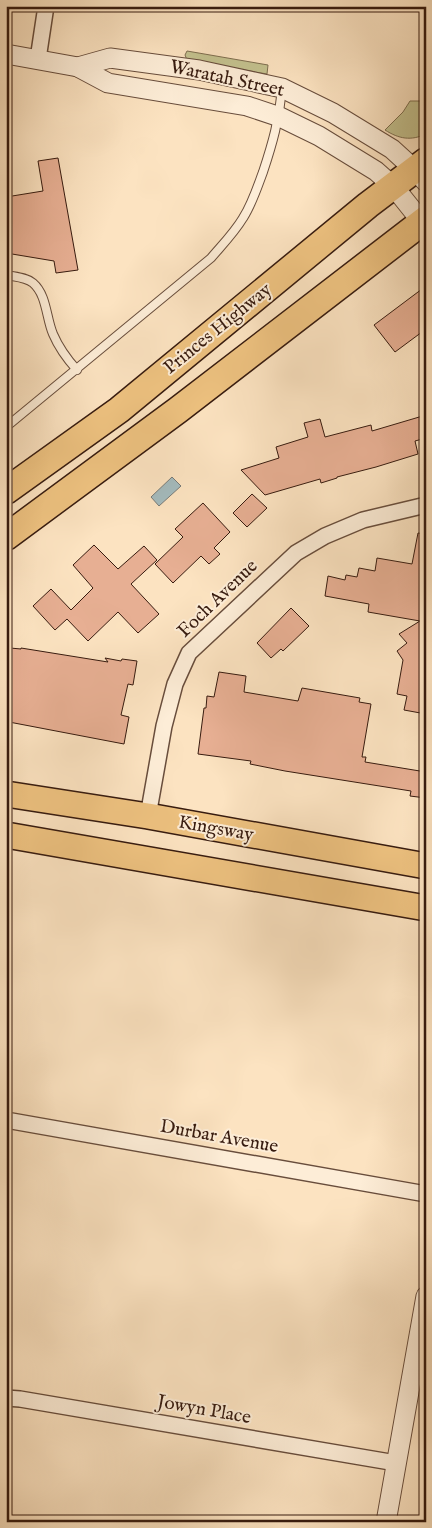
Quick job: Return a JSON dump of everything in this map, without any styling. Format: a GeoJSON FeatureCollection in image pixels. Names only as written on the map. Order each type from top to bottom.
{"type":"FeatureCollection","features":[{"type":"Feature","properties":{"kind":"highway","name":"Princes Highway"},"geometry":{"type":"LineString","coordinates":[[6,491],[119,410],[368,205],[422,171]]}},
{"type":"Feature","properties":{"kind":"highway","name":"Princes Highway"},"geometry":{"type":"LineString","coordinates":[[6,538],[178,410],[424,220]]}},
{"type":"Feature","properties":{"kind":"main road","name":"Kingsway"},"geometry":{"type":"LineString","coordinates":[[6,794],[148,816],[426,866]]}},
{"type":"Feature","properties":{"kind":"main road"},"geometry":{"type":"LineString","coordinates":[[6,835],[426,908]]}},
{"type":"Feature","properties":{"kind":"street"},"geometry":{"type":"LineString","coordinates":[[38,59],[46,6]]}},
{"type":"Feature","properties":{"kind":"street","name":"Waratah Street"},"geometry":{"type":"LineString","coordinates":[[6,54],[78,66],[108,83],[247,106],[280,117],[306,129],[376,171],[394,187],[424,220]]}},
{"type":"Feature","properties":{"kind":"street","name":"Waratah Street"},"geometry":{"type":"LineString","coordinates":[[78,66],[110,58],[200,70],[282,88],[311,101],[367,133],[422,171]]}},
{"type":"Feature","properties":{"kind":"street","name":"Foch Avenue"},"geometry":{"type":"LineString","coordinates":[[148,816],[164,726],[175,684],[189,653],[296,553],[325,536],[363,520],[426,505]]}},
{"type":"Feature","properties":{"kind":"street","name":"Durbar Avenue"},"geometry":{"type":"LineString","coordinates":[[6,1120],[426,1194]]}},
{"type":"Feature","properties":{"kind":"street"},"geometry":{"type":"LineString","coordinates":[[386,1522],[426,1296]]}},
{"type":"Feature","properties":{"kind":"street","name":"Jowyn Place"},"geometry":{"type":"LineString","coordinates":[[6,1398],[396,1463]]}},
{"type":"Feature","properties":{"kind":"lane"},"geometry":{"type":"LineString","coordinates":[[6,427],[211,258],[228,239],[244,218],[255,194],[280,117],[282,88]]}},
{"type":"Feature","properties":{"kind":"lane"},"geometry":{"type":"LineString","coordinates":[[6,275],[28,280],[37,288],[42,298],[52,333],[63,354],[77,370]]}},
{"type":"Feature","properties":{"kind":"shaded area"},"geometry":{"type":"Polygon","coordinates":[[[187,51],[268,65],[267,74],[187,60],[185,55],[187,51]]]}},
{"type":"Feature","properties":{"kind":"shaded area"},"geometry":{"type":"Polygon","coordinates":[[[410,101],[426,101],[426,134],[415,138],[405,138],[385,130],[403,112],[410,101]]]}},
{"type":"Feature","properties":{"kind":"water"},"geometry":{"type":"Polygon","coordinates":[[[172,477],[181,486],[159,506],[151,497],[172,477]]]}},
{"type":"Feature","properties":{"kind":"building"},"geometry":{"type":"Polygon","coordinates":[[[58,158],[78,270],[56,273],[54,261],[6,253],[6,197],[43,191],[38,161],[58,158]]]}},
{"type":"Feature","properties":{"kind":"building"},"geometry":{"type":"Polygon","coordinates":[[[426,286],[426,329],[395,352],[374,325],[426,286]]]}},
{"type":"Feature","properties":{"kind":"building"},"geometry":{"type":"Polygon","coordinates":[[[426,415],[426,438],[415,441],[418,454],[376,467],[321,483],[320,479],[265,495],[241,470],[279,458],[276,447],[308,437],[304,423],[320,419],[325,437],[371,425],[372,431],[426,415]]]}},
{"type":"Feature","properties":{"kind":"building"},"geometry":{"type":"Polygon","coordinates":[[[252,494],[267,508],[247,527],[233,513],[252,494]]]}},
{"type":"Feature","properties":{"kind":"building"},"geometry":{"type":"Polygon","coordinates":[[[203,503],[230,532],[214,548],[220,554],[209,564],[201,556],[173,583],[155,564],[183,537],[175,529],[203,503]]]}},
{"type":"Feature","properties":{"kind":"building"},"geometry":{"type":"Polygon","coordinates":[[[418,533],[426,534],[426,714],[404,710],[407,696],[397,694],[403,660],[397,651],[407,643],[399,634],[420,621],[368,612],[369,604],[325,596],[328,576],[345,580],[346,575],[357,577],[359,568],[375,571],[377,558],[412,564],[418,533]]]}},
{"type":"Feature","properties":{"kind":"building"},"geometry":{"type":"Polygon","coordinates":[[[94,545],[118,569],[144,546],[157,560],[131,584],[159,614],[138,633],[118,612],[88,641],[67,619],[55,630],[33,606],[51,589],[71,610],[93,588],[73,565],[94,545]]]}},
{"type":"Feature","properties":{"kind":"building"},"geometry":{"type":"Polygon","coordinates":[[[291,608],[309,626],[283,651],[281,649],[271,658],[257,643],[291,608]]]}},
{"type":"Feature","properties":{"kind":"building"},"geometry":{"type":"Polygon","coordinates":[[[10,648],[21,648],[108,662],[105,658],[137,661],[133,685],[128,684],[121,715],[129,717],[124,744],[9,722],[11,715],[6,715],[6,672],[10,648]]]}},
{"type":"Feature","properties":{"kind":"building"},"geometry":{"type":"Polygon","coordinates":[[[219,672],[246,676],[244,692],[298,701],[302,688],[360,698],[359,702],[371,704],[362,757],[366,757],[365,762],[426,772],[426,798],[410,796],[411,791],[285,771],[250,764],[251,761],[198,754],[207,696],[214,697],[219,672]]]}}]}
